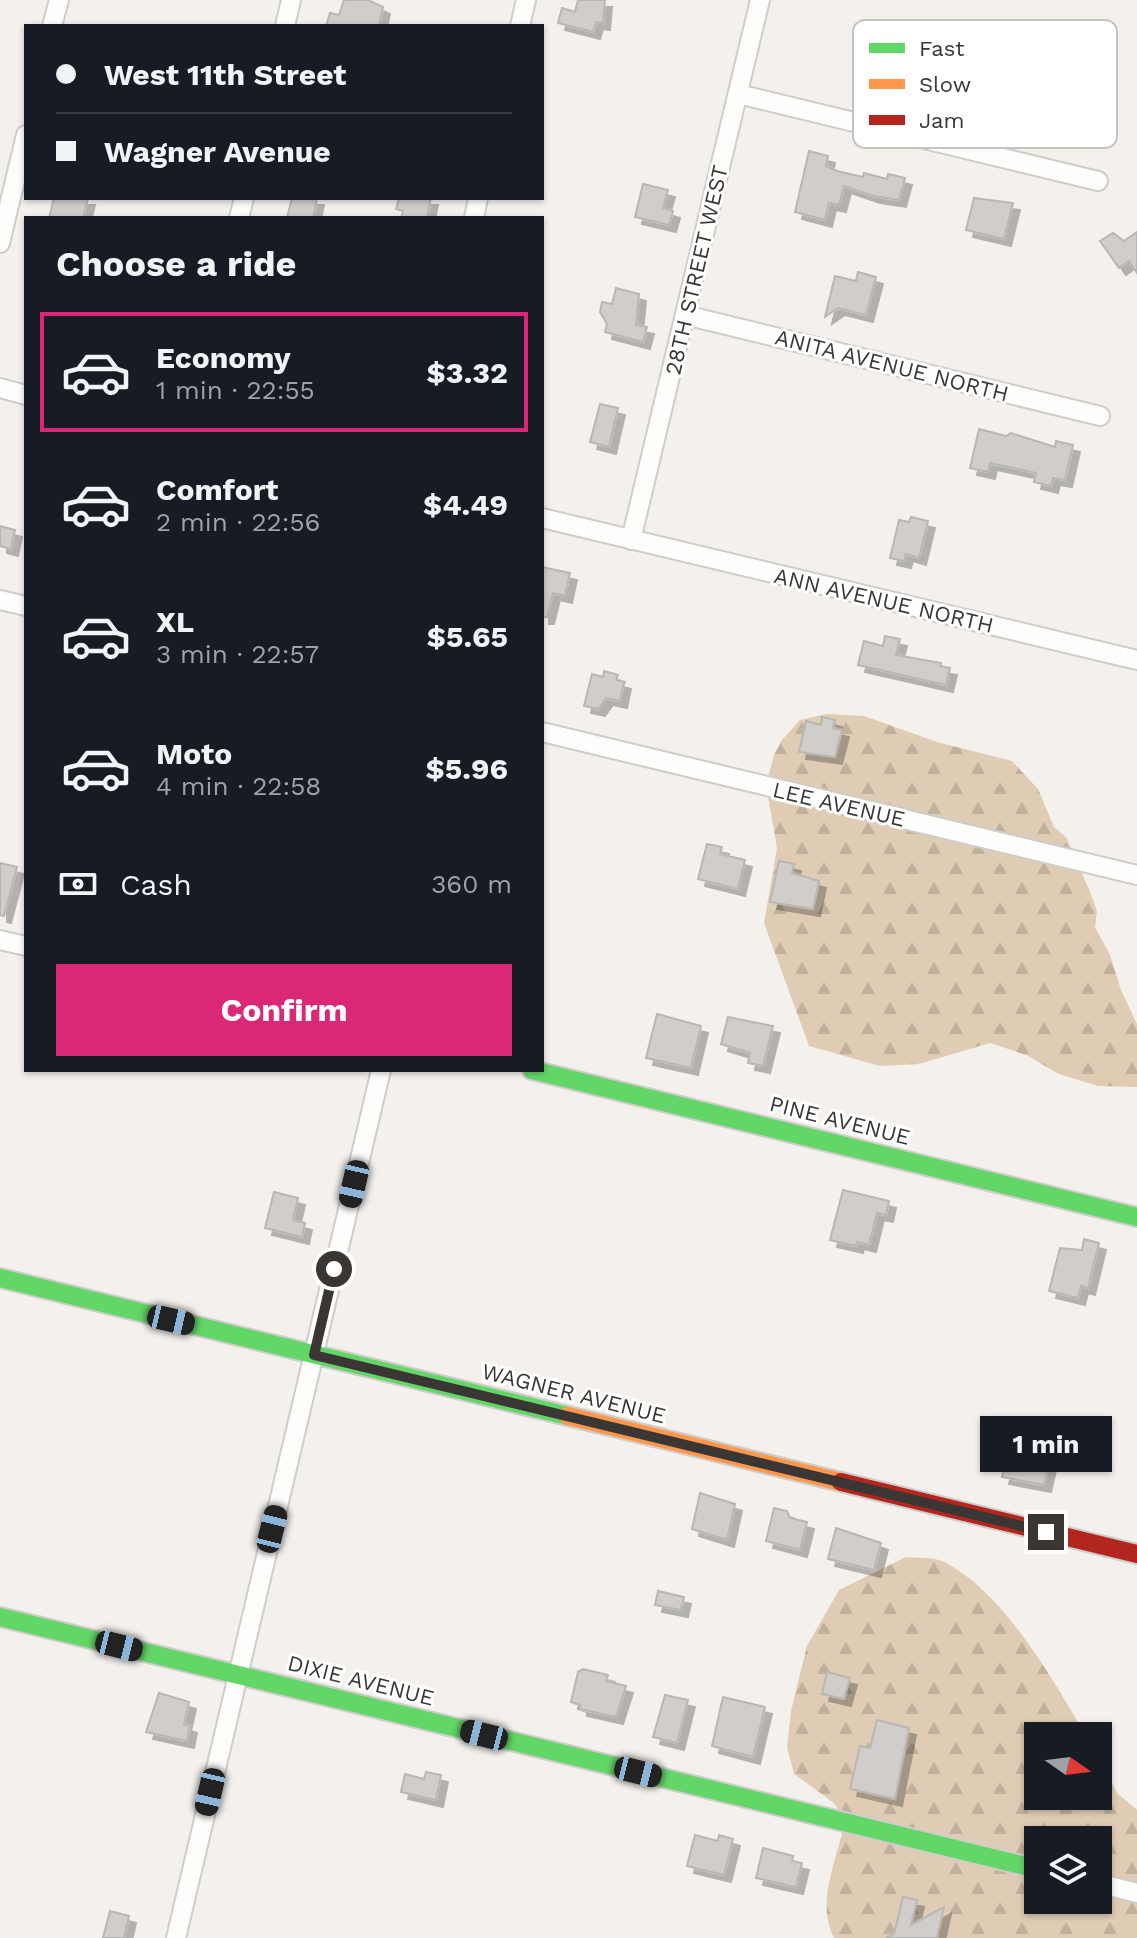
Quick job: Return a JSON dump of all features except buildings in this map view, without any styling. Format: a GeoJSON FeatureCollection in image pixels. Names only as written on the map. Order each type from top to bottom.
{"type":"FeatureCollection","features":[{"type":"Feature","properties":{"kind":"street"},"geometry":{"type":"LineString","coordinates":[[53,24],[59,0]]}},
{"type":"Feature","properties":{"kind":"street"},"geometry":{"type":"LineString","coordinates":[[285,24],[291,0]]}},
{"type":"Feature","properties":{"kind":"street"},"geometry":{"type":"LineString","coordinates":[[520,24],[526,0]]}},
{"type":"Feature","properties":{"kind":"street","name":"28TH STREET WEST"},"geometry":{"type":"LineString","coordinates":[[631,540],[760,0]]}},
{"type":"Feature","properties":{"kind":"street"},"geometry":{"type":"LineString","coordinates":[[738,94],[853,122]]}},
{"type":"Feature","properties":{"kind":"street"},"geometry":{"type":"LineString","coordinates":[[0,243],[24,143]]}},
{"type":"Feature","properties":{"kind":"street"},"geometry":{"type":"LineString","coordinates":[[961,148],[1098,181]]}},
{"type":"Feature","properties":{"kind":"street","name":"ANITA AVENUE NORTH"},"geometry":{"type":"LineString","coordinates":[[685,315],[1100,416]]}},
{"type":"Feature","properties":{"kind":"street"},"geometry":{"type":"LineString","coordinates":[[0,388],[24,394]]}},
{"type":"Feature","properties":{"kind":"street","name":"ANN AVENUE NORTH"},"geometry":{"type":"LineString","coordinates":[[544,518],[1137,660]]}},
{"type":"Feature","properties":{"kind":"street"},"geometry":{"type":"LineString","coordinates":[[0,600],[24,606]]}},
{"type":"Feature","properties":{"kind":"street","name":"LEE AVENUE"},"geometry":{"type":"LineString","coordinates":[[544,732],[1137,875]]}},
{"type":"Feature","properties":{"kind":"street"},"geometry":{"type":"LineString","coordinates":[[0,940],[24,946]]}},
{"type":"Feature","properties":{"kind":"street"},"geometry":{"type":"LineString","coordinates":[[176,1938],[381,1072]]}},
{"type":"Feature","properties":{"kind":"street","name":"PINE AVENUE"},"geometry":{"type":"LineString","coordinates":[[540,1072],[1137,1217]]}},
{"type":"Feature","properties":{"kind":"street","name":"WAGNER AVENUE"},"geometry":{"type":"LineString","coordinates":[[0,1278],[1137,1554]]}},
{"type":"Feature","properties":{"kind":"street","name":"DIXIE AVENUE"},"geometry":{"type":"LineString","coordinates":[[0,1617],[1024,1866]]}},
{"type":"Feature","properties":{"kind":"street"},"geometry":{"type":"LineString","coordinates":[[1112,1887],[1137,1893]]}},
{"type":"Feature","properties":{"kind":"green space"},"geometry":{"type":"Polygon","coordinates":[[[827,714],[864,716],[937,742],[1012,761],[1038,789],[1054,827],[1066,837],[1090,892],[1097,911],[1095,927],[1110,955],[1121,990],[1137,1024],[1137,1087],[1098,1086],[1059,1074],[1026,1055],[990,1043],[919,1064],[880,1066],[809,1046],[764,923],[777,848],[766,785],[774,755],[782,740],[800,720],[827,714]]]}},
{"type":"Feature","properties":{"kind":"green space"},"geometry":{"type":"Polygon","coordinates":[[[906,1557],[942,1561],[986,1593],[1024,1638],[1077,1722],[1024,1722],[1024,1810],[1112,1810],[1112,1784],[1117,1793],[1137,1810],[1137,1938],[834,1938],[829,1924],[827,1895],[845,1820],[834,1803],[794,1774],[787,1747],[791,1711],[807,1646],[839,1590],[906,1557]]]}},
{"type":"Feature","properties":{"kind":"traffic: fast"},"geometry":{"type":"LineString","coordinates":[[540,1072],[1137,1217]]}},
{"type":"Feature","properties":{"kind":"traffic: fast"},"geometry":{"type":"LineString","coordinates":[[0,1278],[568,1416]]}},
{"type":"Feature","properties":{"kind":"traffic: fast"},"geometry":{"type":"LineString","coordinates":[[0,1617],[1024,1866]]}},
{"type":"Feature","properties":{"kind":"traffic: slow"},"geometry":{"type":"LineString","coordinates":[[568,1416],[841,1482]]}},
{"type":"Feature","properties":{"kind":"traffic: jam"},"geometry":{"type":"LineString","coordinates":[[841,1482],[1137,1554]]}},
{"type":"Feature","properties":{"kind":"route"},"geometry":{"type":"LineString","coordinates":[[334,1269],[314,1355],[1046,1532]]}}]}
